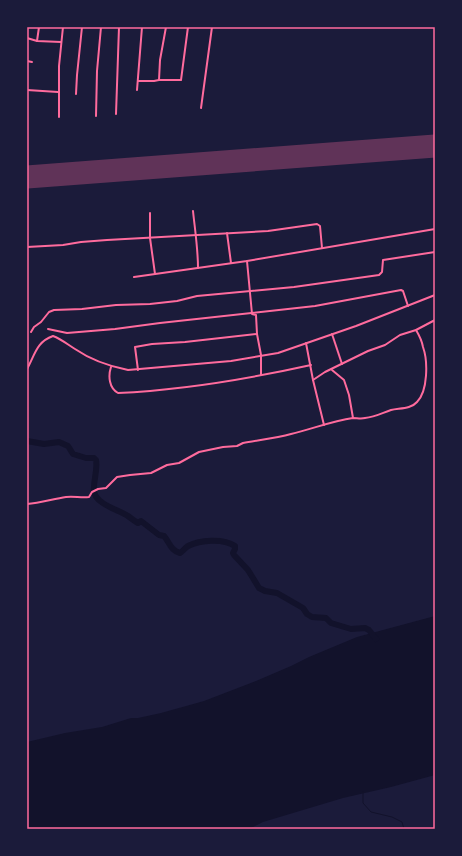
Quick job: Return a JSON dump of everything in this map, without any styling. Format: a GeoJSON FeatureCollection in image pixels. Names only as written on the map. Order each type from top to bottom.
{"type":"FeatureCollection","features":[{"type":"Feature","properties":{"kind":"street"},"geometry":{"type":"LineString","coordinates":[[38,41],[39,27]]}},
{"type":"Feature","properties":{"kind":"street"},"geometry":{"type":"LineString","coordinates":[[59,118],[58,92],[63,27]]}},
{"type":"Feature","properties":{"kind":"street"},"geometry":{"type":"LineString","coordinates":[[76,94],[82,27]]}},
{"type":"Feature","properties":{"kind":"street"},"geometry":{"type":"LineString","coordinates":[[96,116],[96,71],[100,27]]}},
{"type":"Feature","properties":{"kind":"street"},"geometry":{"type":"LineString","coordinates":[[116,114],[119,27]]}},
{"type":"Feature","properties":{"kind":"street"},"geometry":{"type":"LineString","coordinates":[[137,90],[142,27]]}},
{"type":"Feature","properties":{"kind":"street"},"geometry":{"type":"LineString","coordinates":[[159,80],[160,60],[166,27]]}},
{"type":"Feature","properties":{"kind":"street"},"geometry":{"type":"LineString","coordinates":[[138,81],[154,82],[159,80],[181,80],[188,27]]}},
{"type":"Feature","properties":{"kind":"street"},"geometry":{"type":"LineString","coordinates":[[201,108],[212,27]]}},
{"type":"Feature","properties":{"kind":"street"},"geometry":{"type":"LineString","coordinates":[[27,38],[38,41],[61,42]]}},
{"type":"Feature","properties":{"kind":"street"},"geometry":{"type":"LineString","coordinates":[[27,61],[32,62]]}},
{"type":"Feature","properties":{"kind":"street"},"geometry":{"type":"LineString","coordinates":[[27,90],[58,92]]}},
{"type":"Feature","properties":{"kind":"street"},"geometry":{"type":"LineString","coordinates":[[193,211],[195,236],[198,249],[198,268]]}},
{"type":"Feature","properties":{"kind":"street"},"geometry":{"type":"LineString","coordinates":[[150,213],[150,238],[155,274]]}},
{"type":"Feature","properties":{"kind":"street"},"geometry":{"type":"LineString","coordinates":[[27,247],[268,231],[316,224],[320,226],[322,248]]}},
{"type":"Feature","properties":{"kind":"street"},"geometry":{"type":"LineString","coordinates":[[134,277],[231,264],[435,230]]}},
{"type":"Feature","properties":{"kind":"street"},"geometry":{"type":"LineString","coordinates":[[227,233],[231,264]]}},
{"type":"Feature","properties":{"kind":"street"},"geometry":{"type":"LineString","coordinates":[[31,332],[34,326],[41,322],[49,312],[54,310],[82,309],[116,304],[150,304],[177,301],[197,296],[294,287],[379,275],[382,272],[383,260],[435,252]]}},
{"type":"Feature","properties":{"kind":"street"},"geometry":{"type":"LineString","coordinates":[[247,261],[252,314]]}},
{"type":"Feature","properties":{"kind":"street"},"geometry":{"type":"LineString","coordinates":[[48,329],[67,334],[83,333],[181,320],[252,314],[341,302],[401,290],[403,291],[408,306]]}},
{"type":"Feature","properties":{"kind":"street"},"geometry":{"type":"LineString","coordinates":[[27,369],[34,352],[46,339],[53,336],[61,339],[75,350],[94,360],[111,367],[128,370],[230,361],[278,353],[435,295]]}},
{"type":"Feature","properties":{"kind":"street"},"geometry":{"type":"LineString","coordinates":[[252,314],[256,315],[257,334],[262,355],[261,376]]}},
{"type":"Feature","properties":{"kind":"street"},"geometry":{"type":"LineString","coordinates":[[313,380],[368,351],[384,345],[400,335],[416,330],[435,320]]}},
{"type":"Feature","properties":{"kind":"street"},"geometry":{"type":"LineString","coordinates":[[27,504],[41,503],[69,497],[89,497],[92,492],[98,489],[106,488],[117,477],[151,473],[167,465],[179,463],[199,452],[290,435],[324,424],[378,415],[392,410],[409,407],[418,402],[424,388],[426,378],[426,362],[423,346],[416,330]]}},
{"type":"Feature","properties":{"kind":"street"},"geometry":{"type":"LineString","coordinates":[[138,370],[135,347],[257,334]]}},
{"type":"Feature","properties":{"kind":"street"},"geometry":{"type":"LineString","coordinates":[[332,334],[342,364]]}},
{"type":"Feature","properties":{"kind":"street"},"geometry":{"type":"LineString","coordinates":[[306,343],[324,424]]}},
{"type":"Feature","properties":{"kind":"street"},"geometry":{"type":"LineString","coordinates":[[111,367],[109,374],[111,385],[114,391],[118,393],[161,390],[261,376],[311,365]]}},
{"type":"Feature","properties":{"kind":"street"},"geometry":{"type":"LineString","coordinates":[[332,370],[344,380],[349,395],[353,418]]}},
{"type":"Feature","properties":{"kind":"shaded area"},"geometry":{"type":"Polygon","coordinates":[[[435,616],[435,775],[343,798],[263,822],[249,829],[27,829],[27,742],[65,733],[102,727],[131,718],[161,713],[204,701],[256,681],[357,637],[435,616]]]}},
{"type":"Feature","properties":{"kind":"waterway"},"geometry":{"type":"LineString","coordinates":[[27,441],[44,444],[59,442],[68,446],[73,454],[86,458],[94,458],[96,460],[94,491],[98,500],[138,523],[141,521],[159,535],[164,536],[173,549],[177,552],[180,553],[188,546],[199,542],[218,541],[230,543],[235,546],[233,553],[234,555],[248,570],[259,588],[265,591],[277,593],[303,608],[307,614],[312,617],[326,618],[331,623],[351,629],[365,628],[369,630],[376,639]]}},
{"type":"Feature","properties":{"kind":"waterway"},"geometry":{"type":"LineString","coordinates":[[363,792],[363,803],[371,812],[392,817],[402,822],[404,829]]}},
{"type":"Feature","properties":{"kind":"runway"},"geometry":{"type":"LineString","coordinates":[[27,177],[435,146]]}}]}
